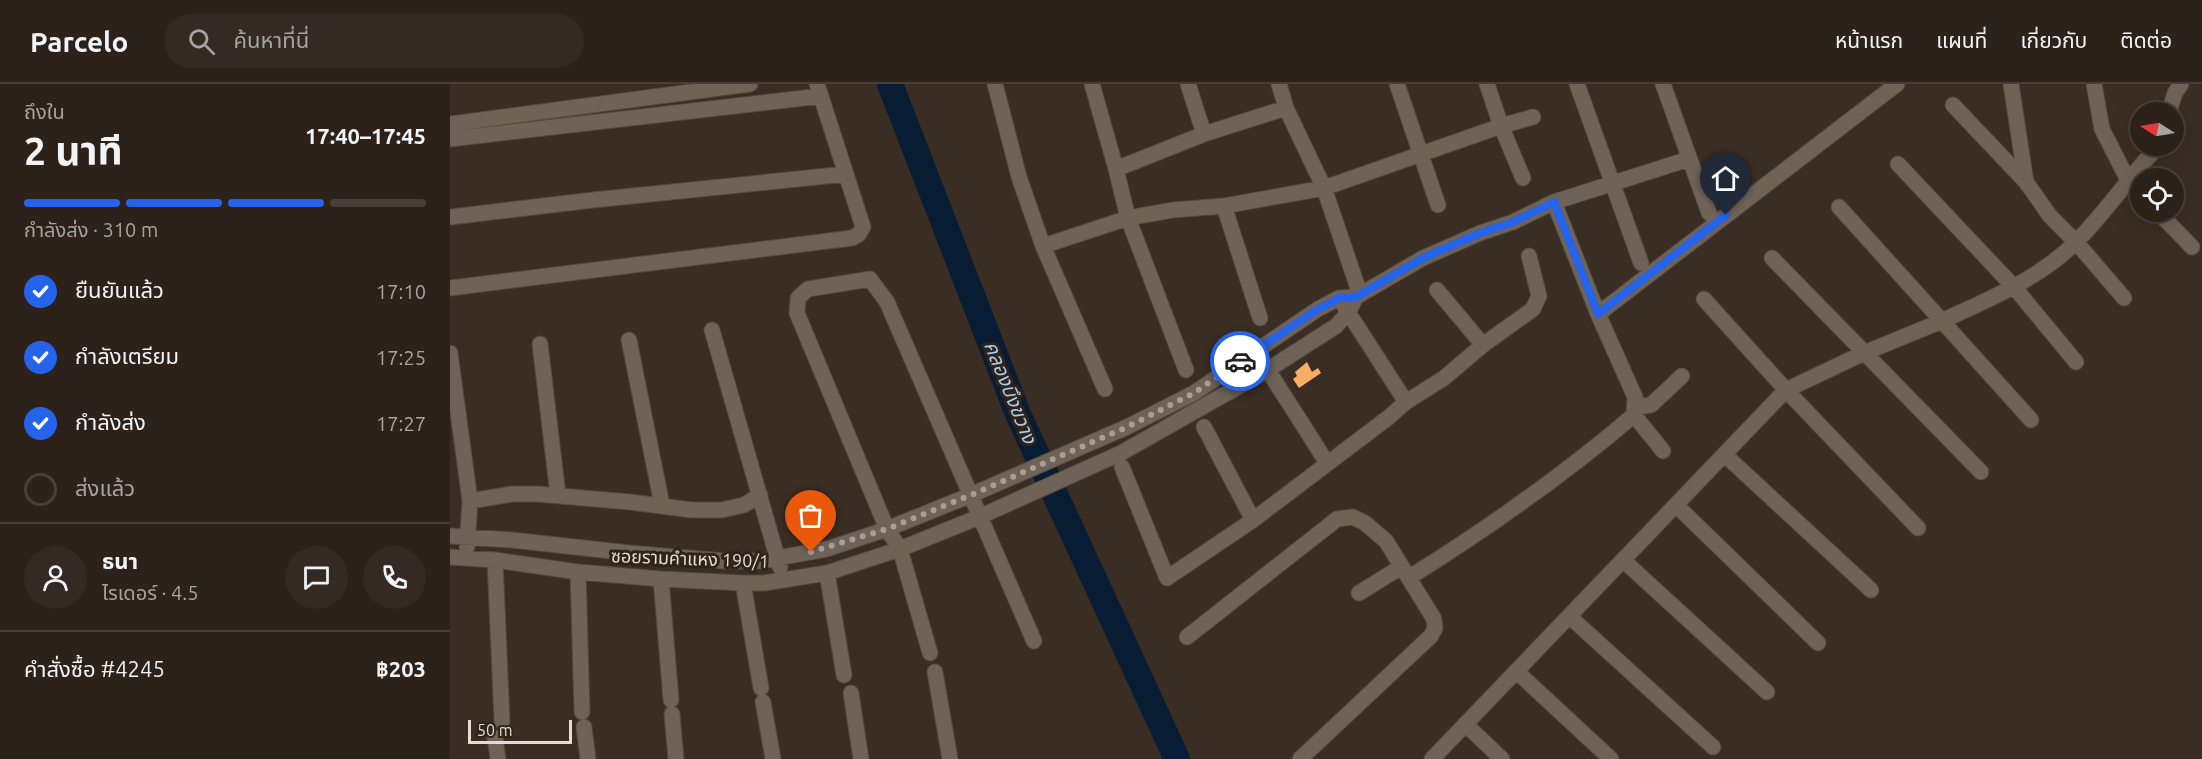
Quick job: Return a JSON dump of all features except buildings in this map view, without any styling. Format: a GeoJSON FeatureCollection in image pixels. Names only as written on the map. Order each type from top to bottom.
{"type":"FeatureCollection","features":[{"type":"Feature","properties":{"kind":"street"},"geometry":{"type":"LineString","coordinates":[[450,124],[750,84]]}},
{"type":"Feature","properties":{"kind":"street"},"geometry":{"type":"LineString","coordinates":[[995,84],[1018,177],[1043,246],[1105,389]]}},
{"type":"Feature","properties":{"kind":"street"},"geometry":{"type":"LineString","coordinates":[[1092,84],[1128,218],[1186,370]]}},
{"type":"Feature","properties":{"kind":"street"},"geometry":{"type":"LineString","coordinates":[[1188,84],[1204,134]]}},
{"type":"Feature","properties":{"kind":"street"},"geometry":{"type":"LineString","coordinates":[[1279,84],[1287,108],[1324,188],[1358,295],[1348,313]]}},
{"type":"Feature","properties":{"kind":"street"},"geometry":{"type":"LineString","coordinates":[[1397,84],[1438,205]]}},
{"type":"Feature","properties":{"kind":"street"},"geometry":{"type":"LineString","coordinates":[[1487,84],[1522,178]]}},
{"type":"Feature","properties":{"kind":"street"},"geometry":{"type":"LineString","coordinates":[[1577,84],[1641,264]]}},
{"type":"Feature","properties":{"kind":"street"},"geometry":{"type":"LineString","coordinates":[[1663,84],[1708,213]]}},
{"type":"Feature","properties":{"kind":"street"},"geometry":{"type":"LineString","coordinates":[[1598,314],[1897,84]]}},
{"type":"Feature","properties":{"kind":"street"},"geometry":{"type":"LineString","coordinates":[[2011,84],[2026,182]]}},
{"type":"Feature","properties":{"kind":"street"},"geometry":{"type":"LineString","coordinates":[[2094,84],[2102,129],[2128,180]]}},
{"type":"Feature","properties":{"kind":"street"},"geometry":{"type":"LineString","coordinates":[[2172,102],[2176,87]]}},
{"type":"Feature","properties":{"kind":"street"},"geometry":{"type":"LineString","coordinates":[[450,139],[819,90],[863,227],[860,234],[852,238],[450,288]]}},
{"type":"Feature","properties":{"kind":"street"},"geometry":{"type":"LineString","coordinates":[[1953,105],[2026,182],[2050,216],[2076,242],[2124,298]]}},
{"type":"Feature","properties":{"kind":"street"},"geometry":{"type":"LineString","coordinates":[[1116,169],[1204,134],[1287,108]]}},
{"type":"Feature","properties":{"kind":"street"},"geometry":{"type":"LineString","coordinates":[[1043,246],[1128,218],[1173,210],[1224,206],[1324,188],[1533,117]]}},
{"type":"Feature","properties":{"kind":"street"},"geometry":{"type":"LineString","coordinates":[[1432,759],[1786,390],[1864,353],[1942,321],[2014,287],[2041,270],[2076,242],[2149,156]]}},
{"type":"Feature","properties":{"kind":"street"},"geometry":{"type":"LineString","coordinates":[[1406,402],[1339,298],[1358,295],[1423,258],[1480,233],[1513,222],[1554,202],[1689,159]]}},
{"type":"Feature","properties":{"kind":"street"},"geometry":{"type":"LineString","coordinates":[[1898,164],[2014,287],[2076,362]]}},
{"type":"Feature","properties":{"kind":"street"},"geometry":{"type":"LineString","coordinates":[[450,218],[593,200],[846,174]]}},
{"type":"Feature","properties":{"kind":"street"},"geometry":{"type":"LineString","coordinates":[[1554,202],[1598,314],[1635,397],[1635,411],[1663,451]]}},
{"type":"Feature","properties":{"kind":"street"},"geometry":{"type":"LineString","coordinates":[[1224,206],[1260,318]]}},
{"type":"Feature","properties":{"kind":"street"},"geometry":{"type":"LineString","coordinates":[[1839,207],[2031,420]]}},
{"type":"Feature","properties":{"kind":"street"},"geometry":{"type":"LineString","coordinates":[[2168,222],[2192,247]]}},
{"type":"Feature","properties":{"kind":"street"},"geometry":{"type":"LineString","coordinates":[[1127,427],[1125,455],[1167,578],[1253,520],[1406,402],[1444,378],[1483,345],[1533,309],[1539,296],[1529,256]]}},
{"type":"Feature","properties":{"kind":"street"},"geometry":{"type":"LineString","coordinates":[[1772,258],[1981,472]]}},
{"type":"Feature","properties":{"kind":"street"},"geometry":{"type":"LineString","coordinates":[[930,653],[900,549],[887,529],[797,313],[798,298],[808,289],[870,279],[887,302],[1034,641]]}},
{"type":"Feature","properties":{"kind":"street"},"geometry":{"type":"LineString","coordinates":[[1437,290],[1483,345]]}},
{"type":"Feature","properties":{"kind":"street","name":"ซอยรามคำแหง 190/1"},"geometry":{"type":"LineString","coordinates":[[450,536],[724,561],[779,559],[827,549],[887,529],[971,495],[1127,427],[1194,393],[1318,309],[1339,298]]}},
{"type":"Feature","properties":{"kind":"street"},"geometry":{"type":"LineString","coordinates":[[1704,299],[1786,390],[1918,528]]}},
{"type":"Feature","properties":{"kind":"street","name":"ซอยรามคำแหง 190/1"},"geometry":{"type":"LineString","coordinates":[[450,557],[495,560],[578,572],[743,583],[764,583],[827,573],[900,549],[1125,455],[1273,372],[1336,326],[1348,313]]}},
{"type":"Feature","properties":{"kind":"street"},"geometry":{"type":"LineString","coordinates":[[712,330],[783,579]]}},
{"type":"Feature","properties":{"kind":"street"},"geometry":{"type":"LineString","coordinates":[[628,340],[662,506]]}},
{"type":"Feature","properties":{"kind":"street"},"geometry":{"type":"LineString","coordinates":[[540,344],[558,495]]}},
{"type":"Feature","properties":{"kind":"street"},"geometry":{"type":"LineString","coordinates":[[1262,346],[1273,372],[1327,463]]}},
{"type":"Feature","properties":{"kind":"street"},"geometry":{"type":"LineString","coordinates":[[450,353],[470,501],[467,558]]}},
{"type":"Feature","properties":{"kind":"street"},"geometry":{"type":"LineString","coordinates":[[1359,594],[1477,533],[1591,452],[1635,411],[1651,405],[1682,376]]}},
{"type":"Feature","properties":{"kind":"street"},"geometry":{"type":"LineString","coordinates":[[1204,427],[1253,520]]}},
{"type":"Feature","properties":{"kind":"street"},"geometry":{"type":"LineString","coordinates":[[1725,455],[1871,590]]}},
{"type":"Feature","properties":{"kind":"street"},"geometry":{"type":"LineString","coordinates":[[470,501],[512,494],[558,495],[692,510],[722,510],[744,505],[760,495]]}},
{"type":"Feature","properties":{"kind":"street"},"geometry":{"type":"LineString","coordinates":[[1676,505],[1818,642]]}},
{"type":"Feature","properties":{"kind":"street"},"geometry":{"type":"LineString","coordinates":[[1186,637],[1337,519],[1353,517],[1365,523],[1386,541],[1434,619],[1435,628],[1431,636],[1300,759]]}},
{"type":"Feature","properties":{"kind":"street"},"geometry":{"type":"LineString","coordinates":[[495,560],[502,721]]}},
{"type":"Feature","properties":{"kind":"street"},"geometry":{"type":"LineString","coordinates":[[1623,560],[1767,692]]}},
{"type":"Feature","properties":{"kind":"street"},"geometry":{"type":"LineString","coordinates":[[578,572],[583,719],[588,759]]}},
{"type":"Feature","properties":{"kind":"street"},"geometry":{"type":"LineString","coordinates":[[827,573],[844,675]]}},
{"type":"Feature","properties":{"kind":"street"},"geometry":{"type":"LineString","coordinates":[[661,579],[676,759]]}},
{"type":"Feature","properties":{"kind":"street"},"geometry":{"type":"LineString","coordinates":[[743,583],[773,759]]}},
{"type":"Feature","properties":{"kind":"street"},"geometry":{"type":"LineString","coordinates":[[1569,616],[1713,747]]}},
{"type":"Feature","properties":{"kind":"street"},"geometry":{"type":"LineString","coordinates":[[1516,671],[1611,759]]}},
{"type":"Feature","properties":{"kind":"street"},"geometry":{"type":"LineString","coordinates":[[934,672],[950,759]]}},
{"type":"Feature","properties":{"kind":"street"},"geometry":{"type":"LineString","coordinates":[[851,693],[861,759]]}},
{"type":"Feature","properties":{"kind":"street"},"geometry":{"type":"LineString","coordinates":[[1465,724],[1502,759]]}},
{"type":"Feature","properties":{"kind":"street"},"geometry":{"type":"LineString","coordinates":[[495,738],[498,759]]}},
{"type":"Feature","properties":{"kind":"waterway","name":"คลองบึงขวาง"},"geometry":{"type":"LineString","coordinates":[[890,84],[1018,414],[1177,759]]}},
{"type":"Feature","properties":{"kind":"way so far"},"geometry":{"type":"LineString","coordinates":[[811,552],[887,529],[1127,427],[1194,393],[1240,361]]}},
{"type":"Feature","properties":{"kind":"route"},"geometry":{"type":"LineString","coordinates":[[1240,361],[1318,309],[1339,298],[1356,297],[1423,258],[1480,233],[1513,222],[1554,202],[1598,314],[1726,215]]}}]}
